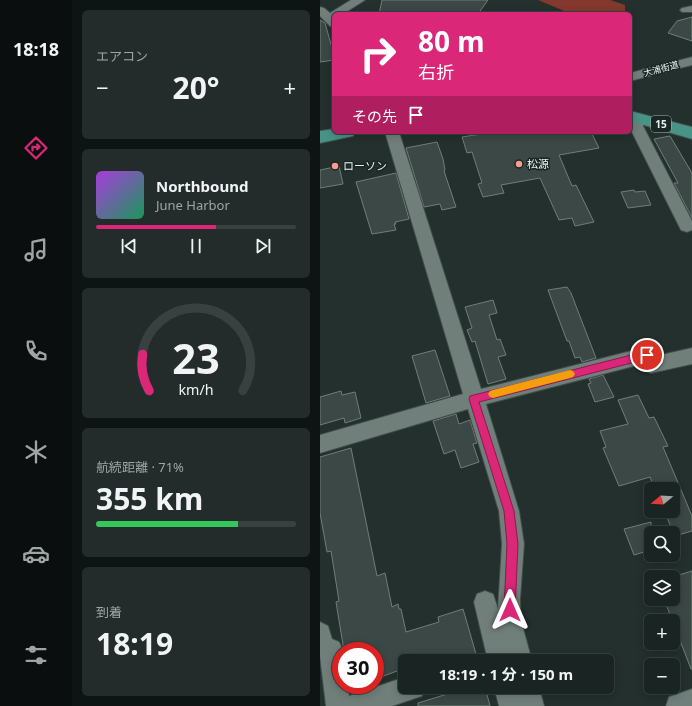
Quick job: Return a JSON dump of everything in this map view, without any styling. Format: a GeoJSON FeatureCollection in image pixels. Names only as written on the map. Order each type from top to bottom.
{"type":"FeatureCollection","features":[{"type":"Feature","properties":{"kind":"main road","name":"15"},"geometry":{"type":"LineString","coordinates":[[634,117],[692,133]]}},
{"type":"Feature","properties":{"kind":"main road"},"geometry":{"type":"LineString","coordinates":[[320,137],[336,134]]}},
{"type":"Feature","properties":{"kind":"street"},"geometry":{"type":"LineString","coordinates":[[337,12],[358,0]]}},
{"type":"Feature","properties":{"kind":"street","name":"大浦街道"},"geometry":{"type":"LineString","coordinates":[[632,76],[692,61]]}},
{"type":"Feature","properties":{"kind":"street"},"geometry":{"type":"LineString","coordinates":[[634,117],[636,126],[687,226]]}},
{"type":"Feature","properties":{"kind":"street"},"geometry":{"type":"LineString","coordinates":[[393,134],[509,511],[513,544],[509,599],[510,621],[518,654]]}},
{"type":"Feature","properties":{"kind":"street"},"geometry":{"type":"LineString","coordinates":[[676,206],[692,205]]}},
{"type":"Feature","properties":{"kind":"street"},"geometry":{"type":"LineString","coordinates":[[320,444],[474,399],[647,355],[651,365],[692,356]]}},
{"type":"Feature","properties":{"kind":"street"},"geometry":{"type":"LineString","coordinates":[[485,602],[498,654]]}},
{"type":"Feature","properties":{"kind":"street"},"geometry":{"type":"LineString","coordinates":[[324,643],[338,706]]}},
{"type":"Feature","properties":{"kind":"street"},"geometry":{"type":"LineString","coordinates":[[354,706],[398,692]]}},
{"type":"Feature","properties":{"kind":"street"},"geometry":{"type":"LineString","coordinates":[[508,694],[511,706]]}},
{"type":"Feature","properties":{"kind":"street"},"geometry":{"type":"LineString","coordinates":[[529,694],[532,706]]}},
{"type":"Feature","properties":{"kind":"street"},"geometry":{"type":"LineString","coordinates":[[678,706],[692,701]]}},
{"type":"Feature","properties":{"kind":"shaded area"},"geometry":{"type":"Polygon","coordinates":[[[538,0],[610,0],[625,5],[625,12],[567,12],[538,0]]]}},
{"type":"Feature","properties":{"kind":"building"},"geometry":{"type":"Polygon","coordinates":[[[382,0],[488,0],[479,12],[379,12],[382,0]]]}},
{"type":"Feature","properties":{"kind":"building"},"geometry":{"type":"Polygon","coordinates":[[[692,17],[692,41],[668,33],[677,21],[692,17]]]}},
{"type":"Feature","properties":{"kind":"building"},"geometry":{"type":"Polygon","coordinates":[[[320,20],[325,23],[332,48],[332,60],[320,62],[320,20]]]}},
{"type":"Feature","properties":{"kind":"building","name":"松源"},"geometry":{"type":"Polygon","coordinates":[[[481,134],[592,134],[599,148],[559,155],[572,186],[576,185],[594,222],[575,226],[572,218],[559,220],[540,178],[501,185],[504,193],[483,197],[478,184],[482,183],[472,152],[467,153],[462,137],[481,134]]]}},
{"type":"Feature","properties":{"kind":"building"},"geometry":{"type":"Polygon","coordinates":[[[670,136],[692,173],[692,218],[674,183],[678,183],[654,139],[670,136]]]}},
{"type":"Feature","properties":{"kind":"building"},"geometry":{"type":"Polygon","coordinates":[[[437,142],[443,159],[444,171],[456,207],[442,210],[440,204],[424,207],[406,148],[437,142]]]}},
{"type":"Feature","properties":{"kind":"building"},"geometry":{"type":"Polygon","coordinates":[[[339,166],[343,184],[320,188],[320,170],[339,166]]]}},
{"type":"Feature","properties":{"kind":"building"},"geometry":{"type":"Polygon","coordinates":[[[396,173],[409,219],[395,222],[396,224],[394,224],[396,230],[372,234],[356,182],[396,173]]]}},
{"type":"Feature","properties":{"kind":"building"},"geometry":{"type":"Polygon","coordinates":[[[634,190],[635,192],[645,191],[651,205],[628,208],[621,192],[634,190]]]}},
{"type":"Feature","properties":{"kind":"building"},"geometry":{"type":"Polygon","coordinates":[[[567,287],[571,293],[596,358],[582,362],[580,357],[575,358],[569,341],[567,341],[548,290],[567,287]]]}},
{"type":"Feature","properties":{"kind":"building"},"geometry":{"type":"Polygon","coordinates":[[[493,300],[497,313],[489,315],[497,340],[500,339],[506,355],[498,357],[506,379],[488,384],[475,341],[472,342],[467,330],[472,328],[465,307],[493,300]]]}},
{"type":"Feature","properties":{"kind":"building"},"geometry":{"type":"Polygon","coordinates":[[[435,350],[450,396],[426,403],[412,356],[435,350]]]}},
{"type":"Feature","properties":{"kind":"building"},"geometry":{"type":"Polygon","coordinates":[[[603,375],[614,397],[595,402],[588,384],[591,383],[589,379],[603,375]]]}},
{"type":"Feature","properties":{"kind":"building"},"geometry":{"type":"Polygon","coordinates":[[[341,391],[342,395],[355,392],[361,418],[345,423],[344,418],[320,425],[320,397],[341,391]]]}},
{"type":"Feature","properties":{"kind":"building"},"geometry":{"type":"Polygon","coordinates":[[[638,395],[649,418],[654,417],[668,446],[663,447],[678,482],[652,482],[650,477],[619,486],[603,448],[606,447],[600,431],[628,424],[618,400],[638,395]]]}},
{"type":"Feature","properties":{"kind":"building"},"geometry":{"type":"Polygon","coordinates":[[[456,414],[459,424],[470,420],[477,443],[473,444],[479,462],[461,468],[455,450],[444,454],[433,421],[456,414]]]}},
{"type":"Feature","properties":{"kind":"building"},"geometry":{"type":"Polygon","coordinates":[[[351,448],[377,576],[385,573],[392,607],[398,604],[399,609],[401,609],[406,632],[439,622],[438,617],[463,609],[476,654],[398,654],[398,671],[384,676],[384,642],[343,642],[336,602],[339,601],[331,551],[327,552],[320,513],[320,457],[351,448]]]}},
{"type":"Feature","properties":{"kind":"building"},"geometry":{"type":"Polygon","coordinates":[[[680,487],[692,516],[692,531],[680,535],[680,526],[671,526],[667,518],[680,518],[680,487]]]}},
{"type":"Feature","properties":{"kind":"building"},"geometry":{"type":"Polygon","coordinates":[[[651,522],[651,526],[644,526],[644,552],[634,555],[624,529],[651,522]]]}},
{"type":"Feature","properties":{"kind":"building"},"geometry":{"type":"Polygon","coordinates":[[[692,571],[692,669],[680,640],[680,614],[670,614],[667,606],[680,606],[680,575],[692,571]]]}},
{"type":"Feature","properties":{"kind":"building"},"geometry":{"type":"Polygon","coordinates":[[[447,694],[487,694],[490,706],[418,706],[418,703],[447,694]]]}},
{"type":"Feature","properties":{"kind":"slow traffic"},"geometry":{"type":"LineString","coordinates":[[493,394],[570,374]]}},
{"type":"Feature","properties":{"kind":"place","name":"松源"},"geometry":{"type":"Point","coordinates":[519,164]}},
{"type":"Feature","properties":{"kind":"place","name":"ローソン"},"geometry":{"type":"Point","coordinates":[335,166]}},
{"type":"Feature","properties":{"kind":"route"},"geometry":{"type":"LineString","coordinates":[[510,610],[509,599],[513,544],[509,511],[474,399],[647,355]]}}]}
